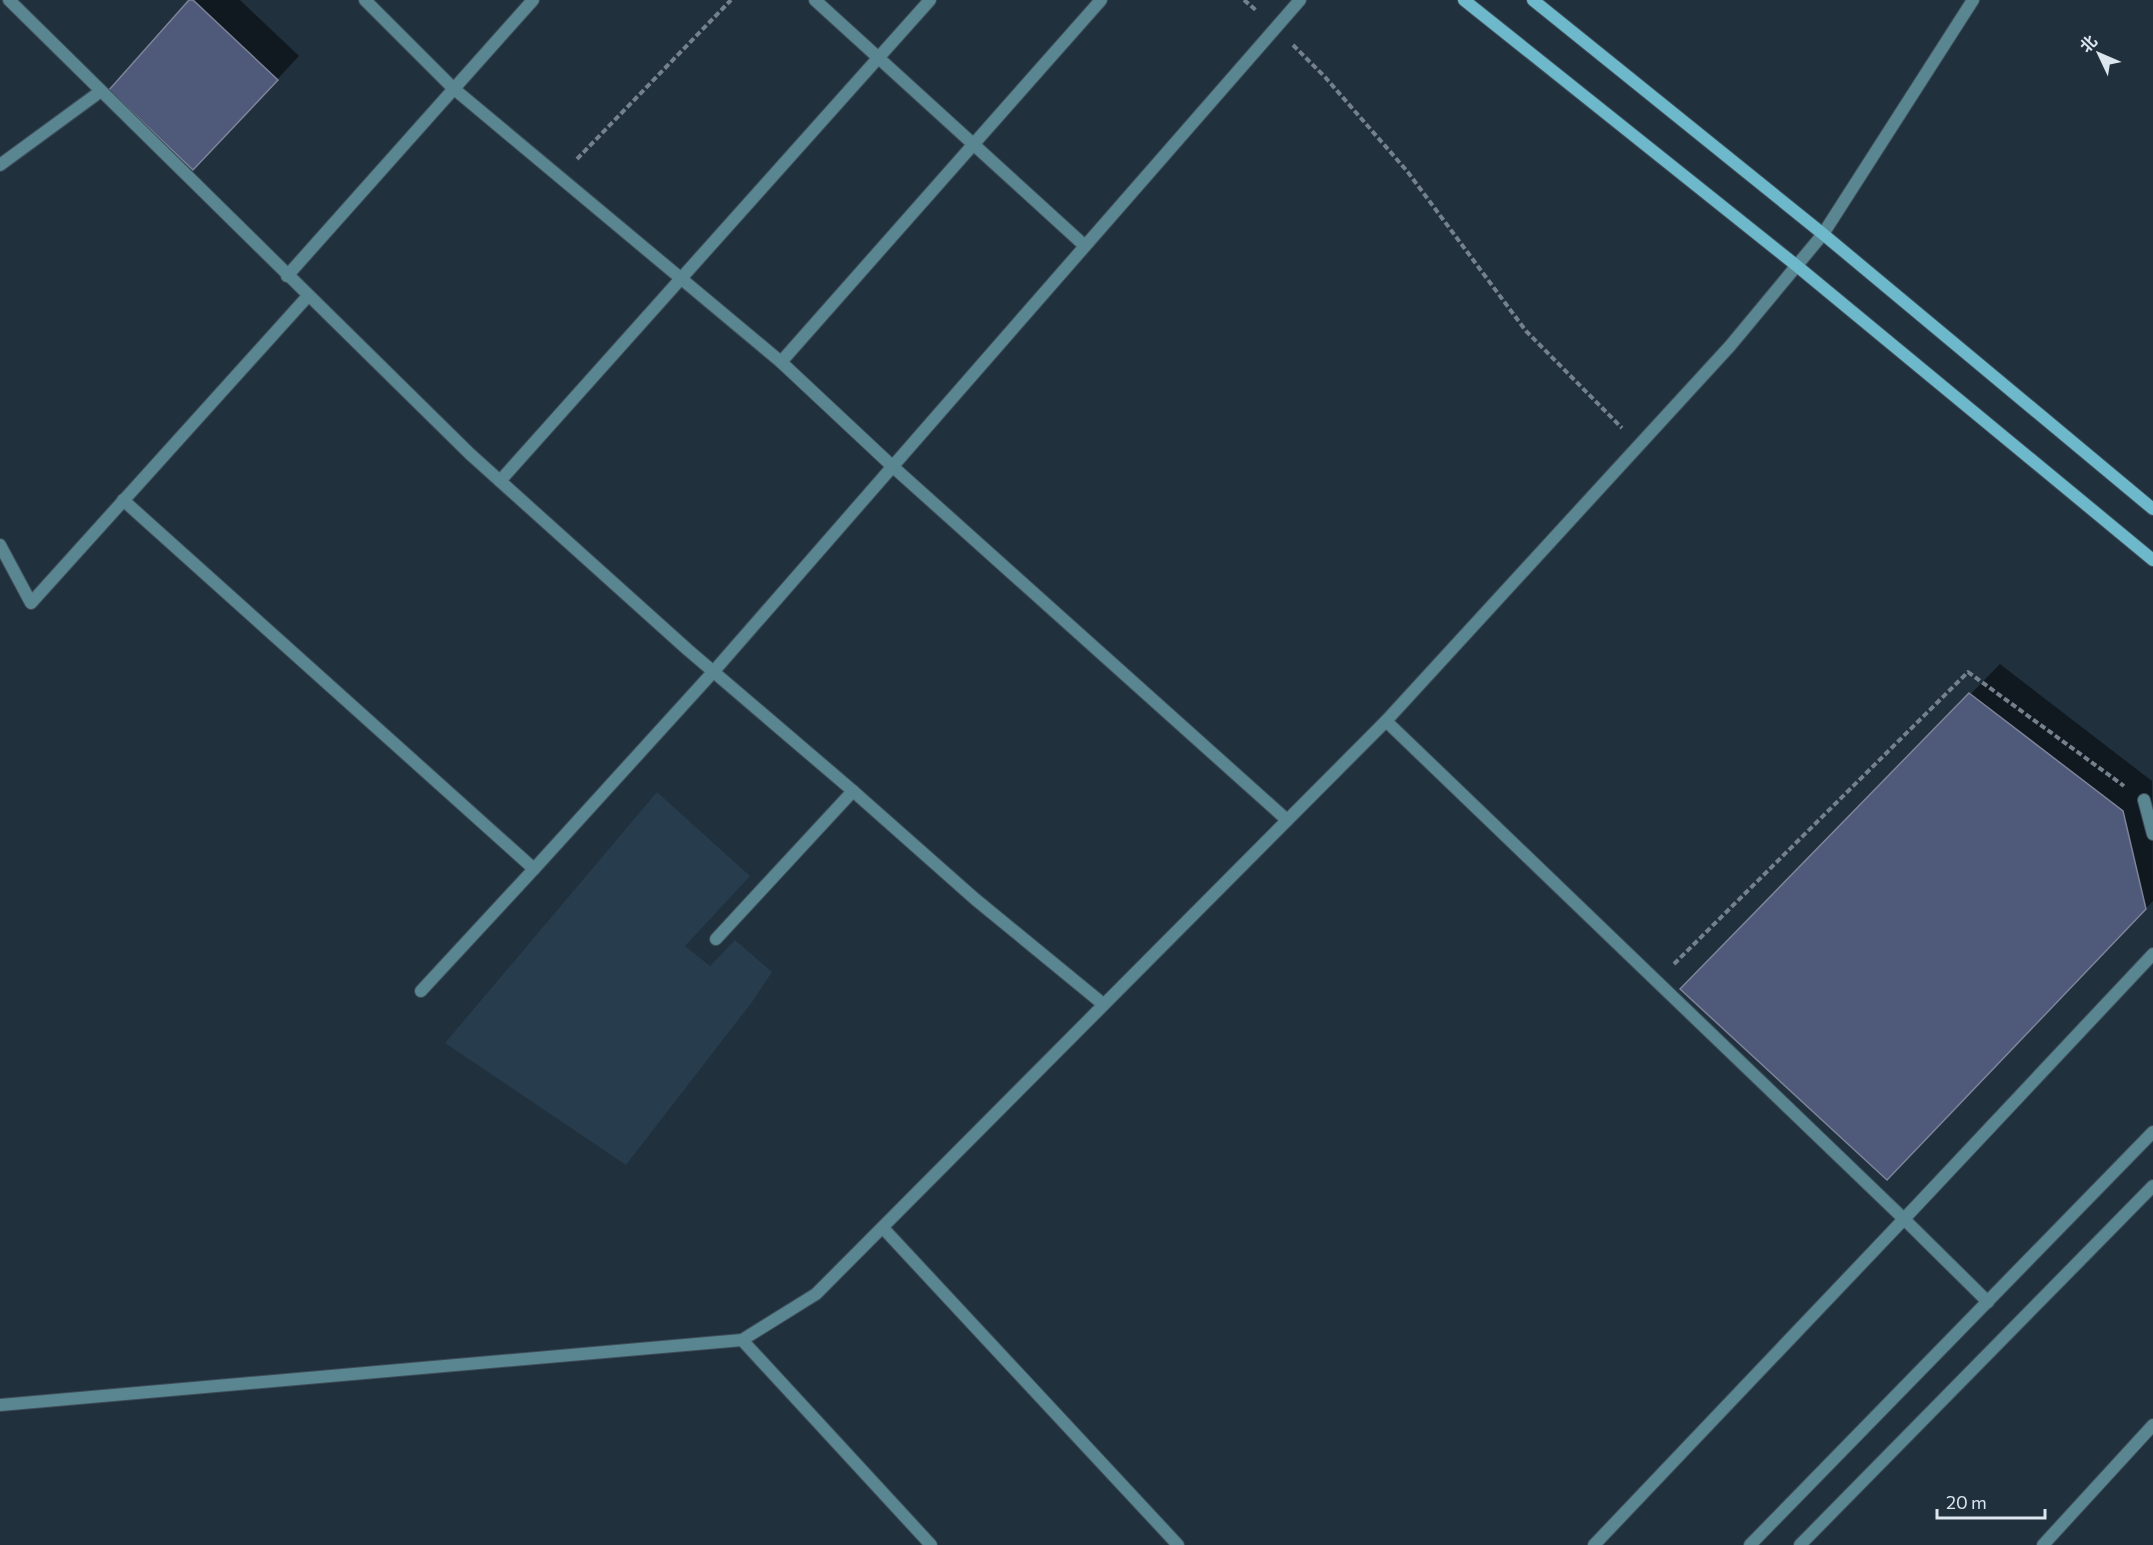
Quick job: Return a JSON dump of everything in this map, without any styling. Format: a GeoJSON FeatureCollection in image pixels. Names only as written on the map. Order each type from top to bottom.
{"type":"FeatureCollection","features":[{"type":"Feature","properties":{"kind":"street"},"geometry":{"type":"LineString","coordinates":[[9,0],[470,454],[975,899],[1103,1004]]}},
{"type":"Feature","properties":{"kind":"street"},"geometry":{"type":"LineString","coordinates":[[365,0],[453,88],[782,362],[891,465],[1287,820]]}},
{"type":"Feature","properties":{"kind":"street"},"geometry":{"type":"LineString","coordinates":[[287,276],[533,0]]}},
{"type":"Feature","properties":{"kind":"street"},"geometry":{"type":"LineString","coordinates":[[815,0],[1085,246]]}},
{"type":"Feature","properties":{"kind":"street"},"geometry":{"type":"LineString","coordinates":[[500,481],[930,0]]}},
{"type":"Feature","properties":{"kind":"street"},"geometry":{"type":"LineString","coordinates":[[782,362],[1101,0]]}},
{"type":"Feature","properties":{"kind":"street"},"geometry":{"type":"LineString","coordinates":[[421,991],[714,671],[891,465],[1300,0]]}},
{"type":"Feature","properties":{"kind":"street"},"geometry":{"type":"LineString","coordinates":[[1464,0],[1797,266],[2153,560]]}},
{"type":"Feature","properties":{"kind":"street"},"geometry":{"type":"LineString","coordinates":[[1533,0],[1823,234],[2153,509]]}},
{"type":"Feature","properties":{"kind":"street"},"geometry":{"type":"LineString","coordinates":[[0,1405],[742,1340],[816,1294],[1386,721],[1730,346],[1823,234],[1972,0]]}},
{"type":"Feature","properties":{"kind":"street"},"geometry":{"type":"LineString","coordinates":[[0,165],[101,91]]}},
{"type":"Feature","properties":{"kind":"street"},"geometry":{"type":"LineString","coordinates":[[0,545],[31,603],[308,296]]}},
{"type":"Feature","properties":{"kind":"street"},"geometry":{"type":"LineString","coordinates":[[123,501],[534,869]]}},
{"type":"Feature","properties":{"kind":"street"},"geometry":{"type":"LineString","coordinates":[[1386,721],[1988,1302]]}},
{"type":"Feature","properties":{"kind":"street"},"geometry":{"type":"LineString","coordinates":[[716,939],[854,791]]}},
{"type":"Feature","properties":{"kind":"street"},"geometry":{"type":"LineString","coordinates":[[2144,800],[2153,834]]}},
{"type":"Feature","properties":{"kind":"street"},"geometry":{"type":"LineString","coordinates":[[1594,1545],[2153,954]]}},
{"type":"Feature","properties":{"kind":"street"},"geometry":{"type":"LineString","coordinates":[[1750,1545],[2153,1132]]}},
{"type":"Feature","properties":{"kind":"street"},"geometry":{"type":"LineString","coordinates":[[1800,1545],[2153,1186]]}},
{"type":"Feature","properties":{"kind":"street"},"geometry":{"type":"LineString","coordinates":[[883,1228],[1179,1545]]}},
{"type":"Feature","properties":{"kind":"street"},"geometry":{"type":"LineString","coordinates":[[742,1340],[931,1545]]}},
{"type":"Feature","properties":{"kind":"street"},"geometry":{"type":"LineString","coordinates":[[2043,1545],[2153,1425]]}},
{"type":"Feature","properties":{"kind":"path"},"geometry":{"type":"LineString","coordinates":[[560,177],[731,0]]}},
{"type":"Feature","properties":{"kind":"path"},"geometry":{"type":"LineString","coordinates":[[1275,28],[1325,77],[1407,171],[1526,331],[1640,445]]}},
{"type":"Feature","properties":{"kind":"path"},"geometry":{"type":"LineString","coordinates":[[1656,982],[1968,672],[2144,800]]}},
{"type":"Feature","properties":{"kind":"shaded area"},"geometry":{"type":"Polygon","coordinates":[[[657,792],[750,876],[685,946],[710,966],[735,940],[772,972],[752,1002],[626,1165],[445,1043],[657,792]]]}},
{"type":"Feature","properties":{"kind":"building"},"geometry":{"type":"Polygon","coordinates":[[[189,0],[193,0],[278,80],[193,170],[109,90],[189,0]]]}},
{"type":"Feature","properties":{"kind":"building"},"geometry":{"type":"Polygon","coordinates":[[[1969,693],[2123,811],[2146,909],[1887,1180],[1680,989],[1969,693]]]}}]}
